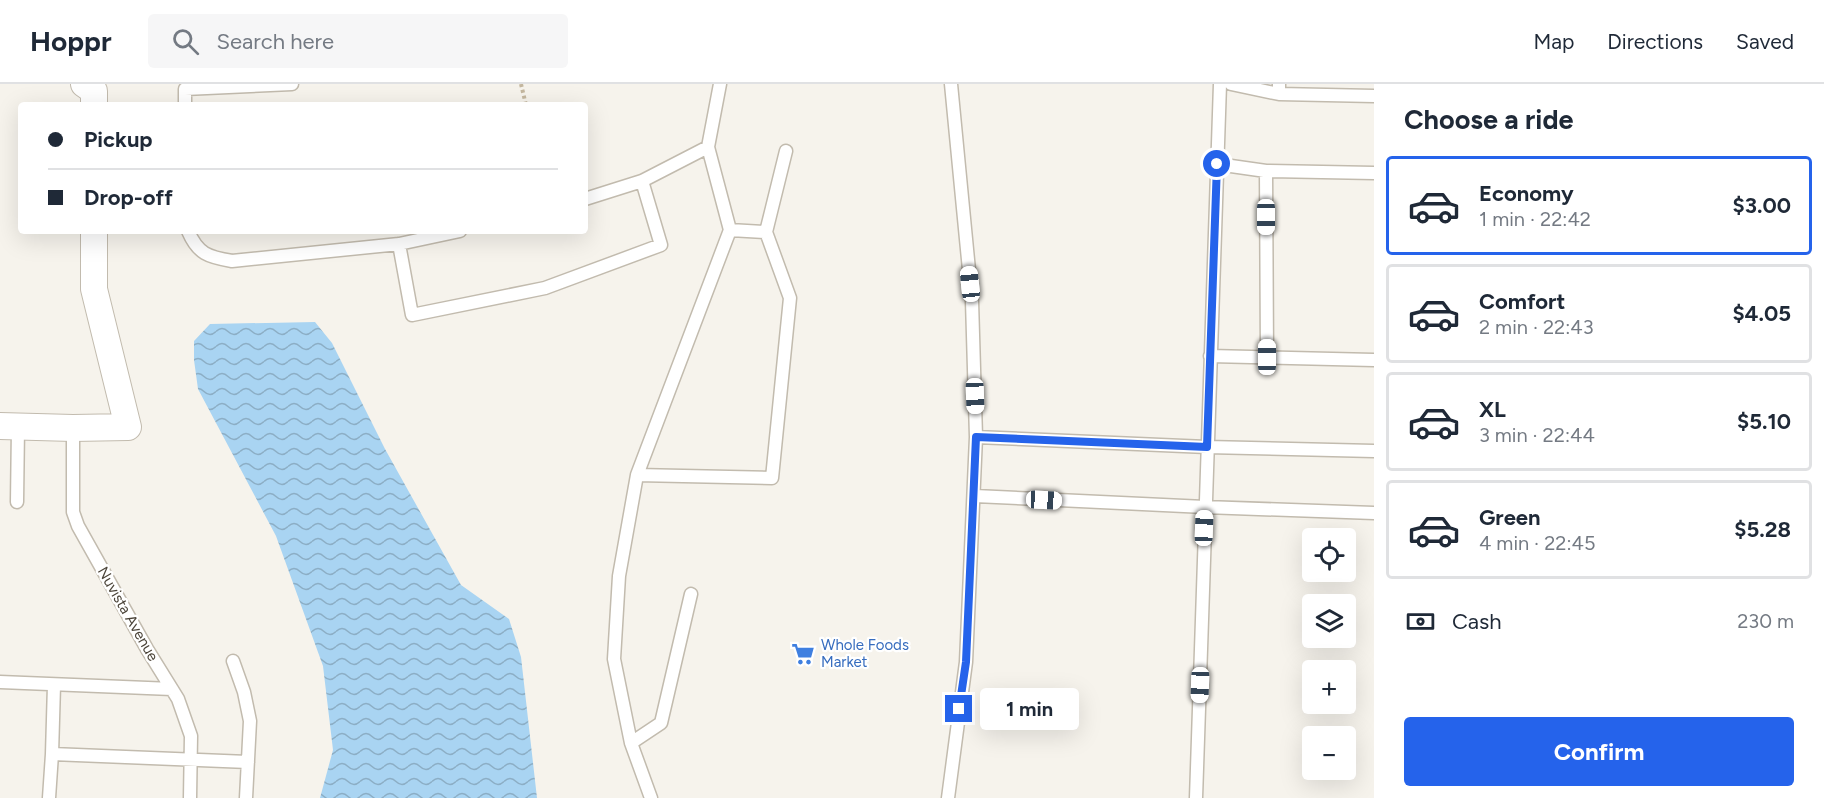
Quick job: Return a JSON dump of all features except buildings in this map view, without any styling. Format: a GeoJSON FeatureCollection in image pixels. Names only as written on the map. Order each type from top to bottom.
{"type":"FeatureCollection","features":[{"type":"Feature","properties":{"kind":"street"},"geometry":{"type":"LineString","coordinates":[[84,84],[94,91],[94,102]]}},
{"type":"Feature","properties":{"kind":"street"},"geometry":{"type":"LineString","coordinates":[[9,427],[128,427],[94,289],[94,234]]}},
{"type":"Feature","properties":{"kind":"lane"},"geometry":{"type":"LineString","coordinates":[[185,102],[185,89],[292,84]]}},
{"type":"Feature","properties":{"kind":"lane"},"geometry":{"type":"LineString","coordinates":[[651,798],[631,743],[614,658],[619,576],[637,475],[730,230],[708,147],[720,84]]}},
{"type":"Feature","properties":{"kind":"lane"},"geometry":{"type":"LineString","coordinates":[[948,798],[966,662],[976,437],[972,301],[951,84]]}},
{"type":"Feature","properties":{"kind":"lane"},"geometry":{"type":"LineString","coordinates":[[1196,798],[1220,84]]}},
{"type":"Feature","properties":{"kind":"lane"},"geometry":{"type":"LineString","coordinates":[[1231,84],[1374,96]]}},
{"type":"Feature","properties":{"kind":"lane"},"geometry":{"type":"LineString","coordinates":[[588,198],[642,182],[708,147]]}},
{"type":"Feature","properties":{"kind":"lane"},"geometry":{"type":"LineString","coordinates":[[637,475],[772,478],[790,298],[766,232],[786,151]]}},
{"type":"Feature","properties":{"kind":"lane"},"geometry":{"type":"LineString","coordinates":[[1217,164],[1266,171],[1374,173]]}},
{"type":"Feature","properties":{"kind":"lane"},"geometry":{"type":"LineString","coordinates":[[1266,171],[1267,357]]}},
{"type":"Feature","properties":{"kind":"lane"},"geometry":{"type":"LineString","coordinates":[[399,244],[412,315],[544,288],[661,245],[642,182]]}},
{"type":"Feature","properties":{"kind":"lane"},"geometry":{"type":"LineString","coordinates":[[730,230],[766,232]]}},
{"type":"Feature","properties":{"kind":"lane"},"geometry":{"type":"LineString","coordinates":[[190,234],[197,248],[211,258],[232,261],[399,244],[446,234]]}},
{"type":"Feature","properties":{"kind":"lane"},"geometry":{"type":"LineString","coordinates":[[1210,356],[1374,360]]}},
{"type":"Feature","properties":{"kind":"lane"},"geometry":{"type":"LineString","coordinates":[[9,427],[17,502]]}},
{"type":"Feature","properties":{"kind":"lane","name":"Nuvista Avenue"},"geometry":{"type":"LineString","coordinates":[[72,428],[73,512],[78,526],[147,649],[178,699],[191,736],[190,798]]}},
{"type":"Feature","properties":{"kind":"lane"},"geometry":{"type":"LineString","coordinates":[[976,437],[1207,447],[1374,451]]}},
{"type":"Feature","properties":{"kind":"lane"},"geometry":{"type":"LineString","coordinates":[[975,496],[1374,513]]}},
{"type":"Feature","properties":{"kind":"lane"},"geometry":{"type":"LineString","coordinates":[[631,743],[661,723],[691,594]]}},
{"type":"Feature","properties":{"kind":"lane"},"geometry":{"type":"LineString","coordinates":[[233,661],[244,692],[250,721],[246,798]]}},
{"type":"Feature","properties":{"kind":"lane"},"geometry":{"type":"LineString","coordinates":[[0,682],[172,689]]}},
{"type":"Feature","properties":{"kind":"lane"},"geometry":{"type":"LineString","coordinates":[[49,798],[54,685]]}},
{"type":"Feature","properties":{"kind":"lane"},"geometry":{"type":"LineString","coordinates":[[51,754],[248,762]]}},
{"type":"Feature","properties":{"kind":"path"},"geometry":{"type":"LineString","coordinates":[[521,84],[525,102]]}},
{"type":"Feature","properties":{"kind":"water"},"geometry":{"type":"Polygon","coordinates":[[[315,322],[332,343],[385,449],[461,585],[509,619],[521,657],[537,798],[320,798],[333,750],[323,666],[276,536],[198,389],[194,360],[194,341],[210,324],[315,322]]]}},
{"type":"Feature","properties":{"kind":"place","name":"Whole Foods Market"},"geometry":{"type":"Point","coordinates":[803,654]}},
{"type":"Feature","properties":{"kind":"route"},"geometry":{"type":"LineString","coordinates":[[959,709],[966,662],[976,437],[1207,447],[1217,164]]}}]}
